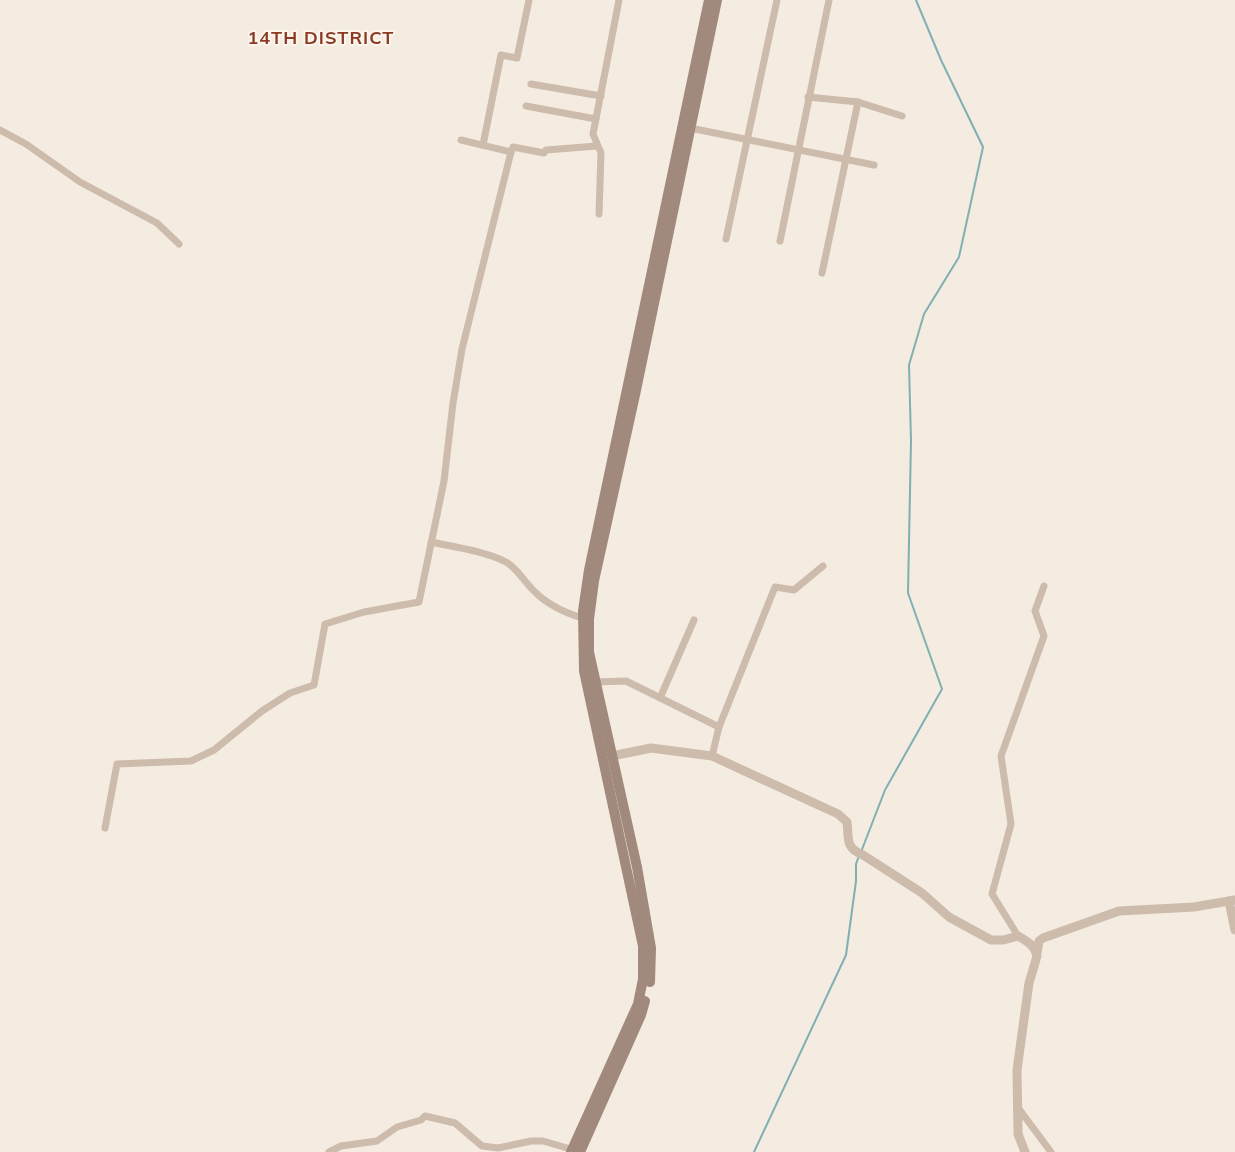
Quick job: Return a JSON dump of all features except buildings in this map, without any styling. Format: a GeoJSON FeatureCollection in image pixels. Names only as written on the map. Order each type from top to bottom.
{"type":"FeatureCollection","features":[{"type":"Feature","properties":{"kind":"main road"},"geometry":{"type":"LineString","coordinates":[[575,1151],[638,1004],[643,979],[643,946],[584,670],[582,618],[589,570],[709,0]]}},
{"type":"Feature","properties":{"kind":"main road"},"geometry":{"type":"LineString","coordinates":[[575,1151],[641,1015],[650,982],[651,948],[637,867],[589,652],[589,619],[594,581],[637,386],[717,0]]}},
{"type":"Feature","properties":{"kind":"street"},"geometry":{"type":"LineString","coordinates":[[483,145],[502,55],[517,58],[529,0]]}},
{"type":"Feature","properties":{"kind":"street"},"geometry":{"type":"LineString","coordinates":[[599,214],[601,153],[593,134],[619,0]]}},
{"type":"Feature","properties":{"kind":"street"},"geometry":{"type":"LineString","coordinates":[[726,239],[777,0]]}},
{"type":"Feature","properties":{"kind":"street"},"geometry":{"type":"LineString","coordinates":[[780,241],[829,0]]}},
{"type":"Feature","properties":{"kind":"street"},"geometry":{"type":"LineString","coordinates":[[532,84],[601,96]]}},
{"type":"Feature","properties":{"kind":"street"},"geometry":{"type":"LineString","coordinates":[[808,97],[858,102],[902,116]]}},
{"type":"Feature","properties":{"kind":"street"},"geometry":{"type":"LineString","coordinates":[[822,273],[858,102]]}},
{"type":"Feature","properties":{"kind":"street"},"geometry":{"type":"LineString","coordinates":[[526,106],[596,119]]}},
{"type":"Feature","properties":{"kind":"street"},"geometry":{"type":"LineString","coordinates":[[690,128],[747,141],[874,165]]}},
{"type":"Feature","properties":{"kind":"street"},"geometry":{"type":"LineString","coordinates":[[0,130],[26,144],[80,182],[157,222],[179,244]]}},
{"type":"Feature","properties":{"kind":"street"},"geometry":{"type":"LineString","coordinates":[[462,140],[511,152]]}},
{"type":"Feature","properties":{"kind":"street"},"geometry":{"type":"LineString","coordinates":[[105,828],[117,764],[191,761],[214,750],[262,711],[290,693],[314,685],[325,624],[364,612],[419,602],[444,481],[453,403],[462,349],[492,235],[511,152],[513,147],[544,154],[546,150],[597,146]]}},
{"type":"Feature","properties":{"kind":"street"},"geometry":{"type":"LineString","coordinates":[[431,542],[506,562],[514,567],[536,594],[562,610],[582,618]]}},
{"type":"Feature","properties":{"kind":"street"},"geometry":{"type":"LineString","coordinates":[[712,756],[719,727],[775,588],[794,590],[823,566]]}},
{"type":"Feature","properties":{"kind":"street"},"geometry":{"type":"LineString","coordinates":[[1037,953],[1028,941],[1018,936],[992,894],[1011,824],[1001,756],[1044,636],[1035,611],[1044,586]]}},
{"type":"Feature","properties":{"kind":"street"},"geometry":{"type":"LineString","coordinates":[[660,698],[694,620]]}},
{"type":"Feature","properties":{"kind":"street"},"geometry":{"type":"LineString","coordinates":[[595,682],[626,681],[719,727]]}},
{"type":"Feature","properties":{"kind":"street"},"geometry":{"type":"LineString","coordinates":[[612,756],[651,748],[712,756],[838,814],[847,822],[849,846],[922,893],[949,917],[991,940],[1003,940],[1018,936]]}},
{"type":"Feature","properties":{"kind":"street"},"geometry":{"type":"LineString","coordinates":[[1025,1152],[1018,1134],[1017,1070],[1029,984],[1039,941],[1120,911],[1194,907],[1232,901],[1235,930]]}},
{"type":"Feature","properties":{"kind":"street"},"geometry":{"type":"LineString","coordinates":[[1019,1109],[1051,1152]]}},
{"type":"Feature","properties":{"kind":"street"},"geometry":{"type":"LineString","coordinates":[[329,1152],[340,1146],[377,1141],[397,1128],[421,1120],[425,1116],[454,1123],[482,1146],[498,1148],[543,1140],[575,1151]]}},
{"type":"Feature","properties":{"kind":"waterway"},"geometry":{"type":"LineString","coordinates":[[861,852],[885,790],[942,689],[908,593],[911,441],[909,365],[924,314],[959,257],[983,147],[941,60],[916,0]]}},
{"type":"Feature","properties":{"kind":"waterway"},"geometry":{"type":"LineString","coordinates":[[754,1152],[846,955],[856,881],[856,864],[859,856]]}},
{"type":"Feature","properties":{"kind":"district","name":"14TH DISTRICT"},"geometry":{"type":"Point","coordinates":[321,38]}}]}
